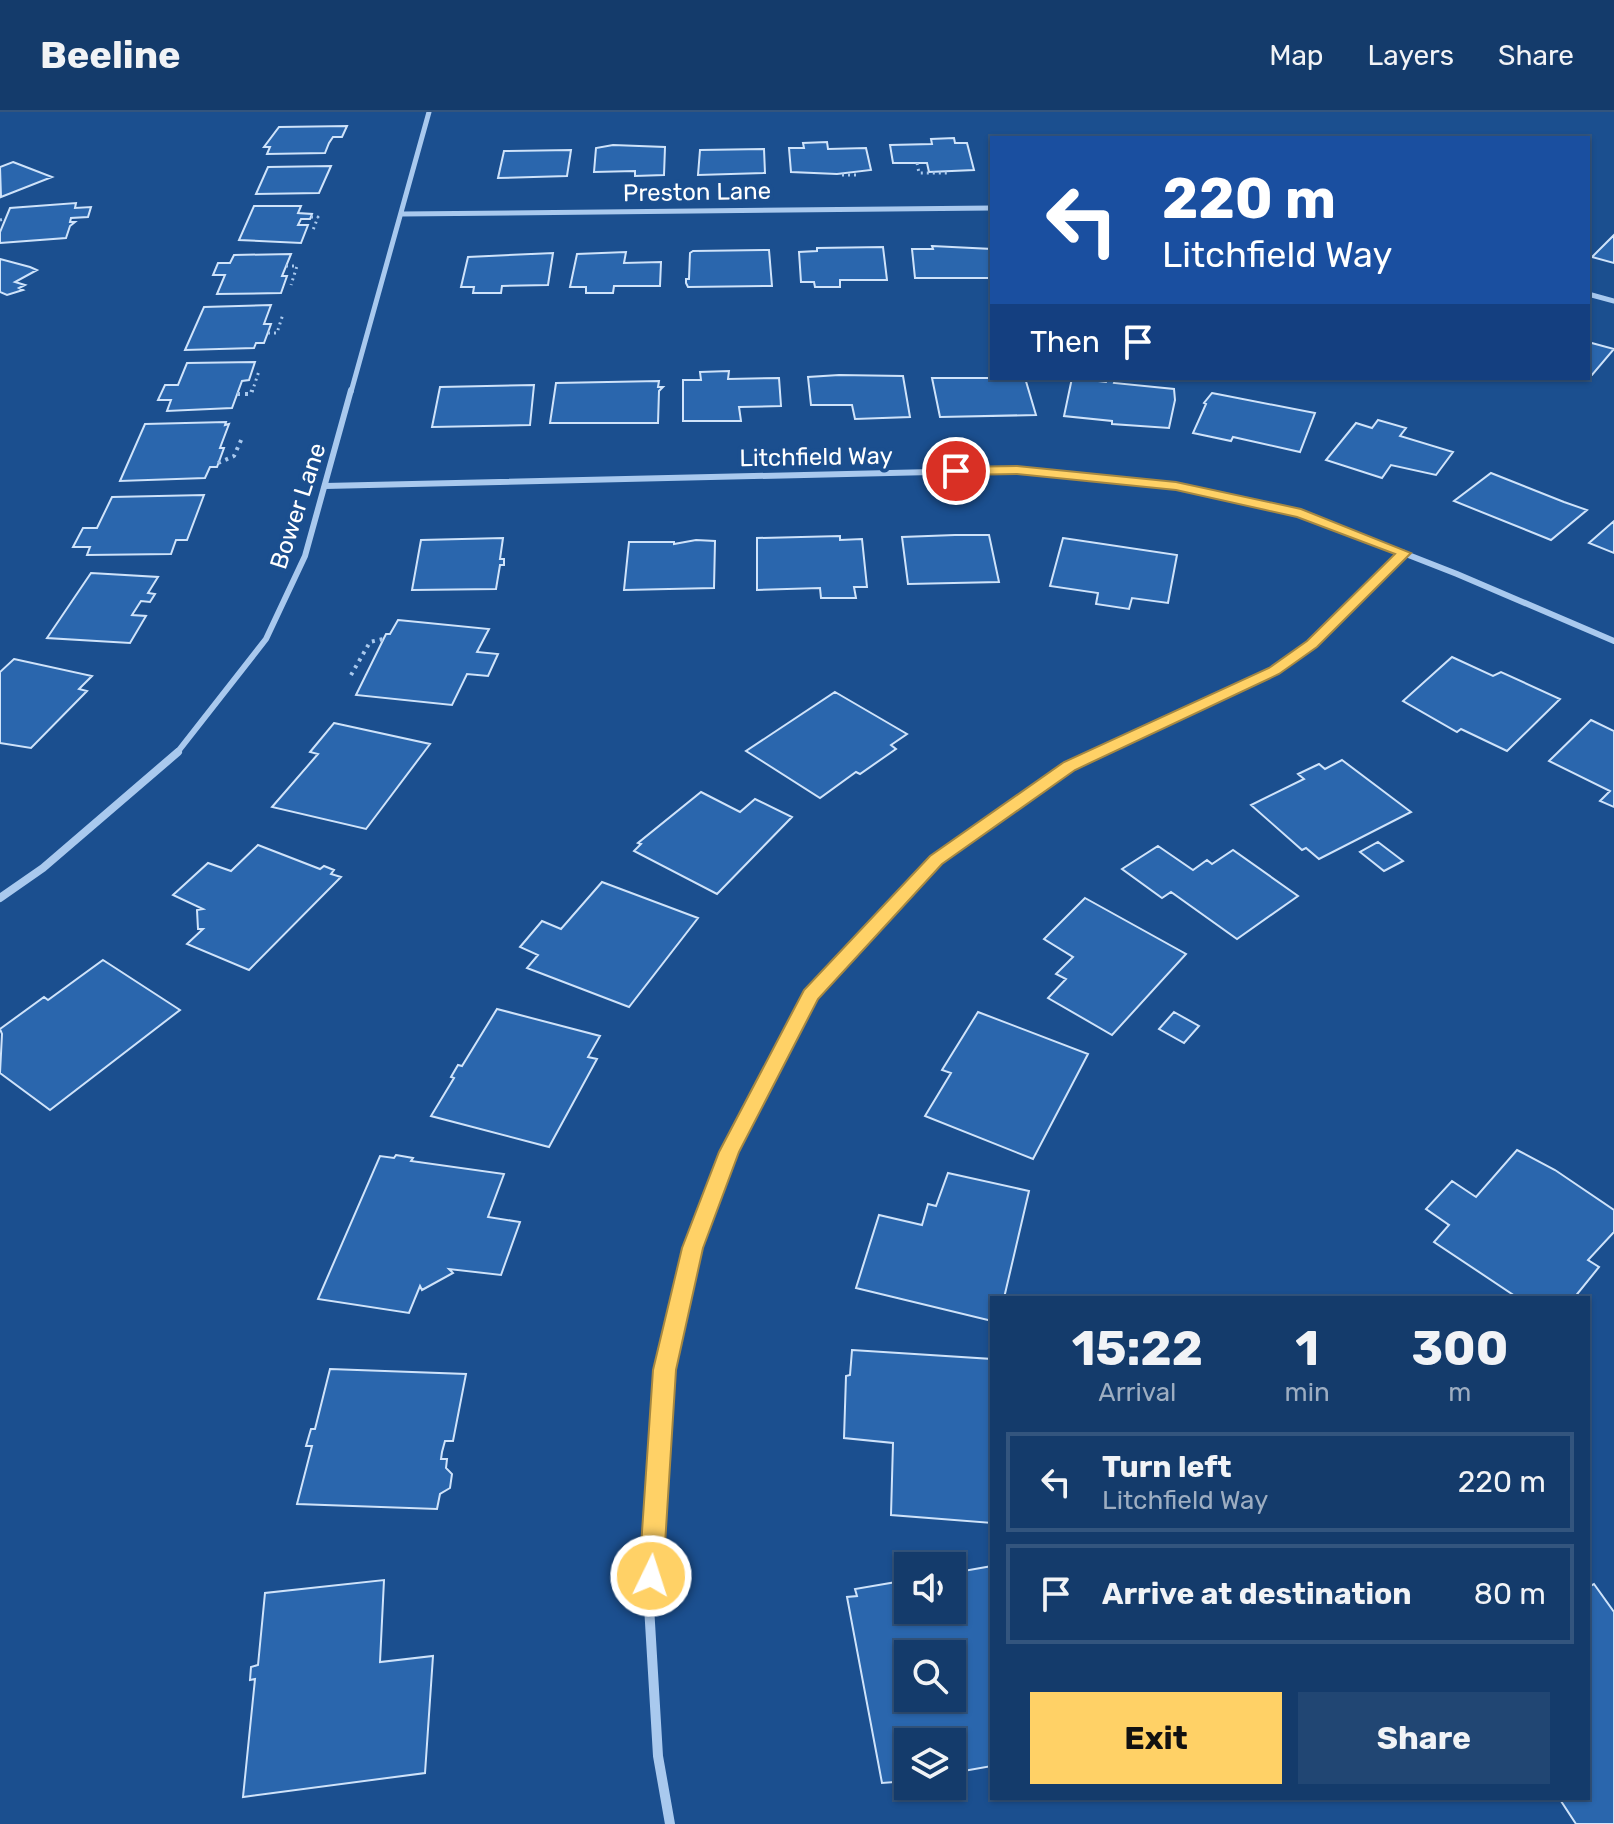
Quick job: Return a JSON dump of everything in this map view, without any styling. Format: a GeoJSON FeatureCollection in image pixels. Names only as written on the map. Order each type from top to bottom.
{"type":"FeatureCollection","features":[{"type":"Feature","properties":{"kind":"street","name":"Bower Lane"},"geometry":{"type":"LineString","coordinates":[[0,898],[43,868],[181,749],[266,639],[305,556],[429,112]]}},
{"type":"Feature","properties":{"kind":"street","name":"Preston Lane"},"geometry":{"type":"LineString","coordinates":[[402,214],[990,208]]}},
{"type":"Feature","properties":{"kind":"street"},"geometry":{"type":"LineString","coordinates":[[1590,295],[1614,301]]}},
{"type":"Feature","properties":{"kind":"street","name":"Litchfield Way"},"geometry":{"type":"LineString","coordinates":[[325,486],[1017,470],[1176,486],[1301,513],[1614,641]]}},
{"type":"Feature","properties":{"kind":"street"},"geometry":{"type":"LineString","coordinates":[[670,1824],[658,1756],[649,1606],[664,1370],[697,1234],[729,1152],[811,994],[936,860],[1070,766],[1274,671],[1312,644],[1404,553]]}},
{"type":"Feature","properties":{"kind":"path"},"geometry":{"type":"LineString","coordinates":[[917,163],[919,173],[948,173]]}},
{"type":"Feature","properties":{"kind":"path"},"geometry":{"type":"LineString","coordinates":[[311,217],[318,217],[313,230]]}},
{"type":"Feature","properties":{"kind":"path"},"geometry":{"type":"LineString","coordinates":[[286,266],[297,266],[291,285]]}},
{"type":"Feature","properties":{"kind":"path"},"geometry":{"type":"LineString","coordinates":[[268,333],[277,333],[283,314]]}},
{"type":"Feature","properties":{"kind":"path"},"geometry":{"type":"LineString","coordinates":[[237,394],[251,394],[259,371]]}},
{"type":"Feature","properties":{"kind":"path"},"geometry":{"type":"LineString","coordinates":[[218,463],[228,463],[235,457],[242,438]]}},
{"type":"Feature","properties":{"kind":"path"},"geometry":{"type":"LineString","coordinates":[[351,675],[370,642],[383,639]]}},
{"type":"Feature","properties":{"kind":"building"},"geometry":{"type":"Polygon","coordinates":[[[347,126],[342,137],[333,137],[325,153],[267,154],[270,147],[264,147],[279,127],[347,126]]]}},
{"type":"Feature","properties":{"kind":"building"},"geometry":{"type":"Polygon","coordinates":[[[954,138],[955,143],[967,143],[974,170],[929,172],[927,163],[893,163],[890,145],[932,144],[931,139],[954,138]]]}},
{"type":"Feature","properties":{"kind":"building"},"geometry":{"type":"Polygon","coordinates":[[[827,142],[828,149],[866,148],[871,170],[837,174],[791,172],[789,148],[804,148],[803,143],[827,142]]]}},
{"type":"Feature","properties":{"kind":"building"},"geometry":{"type":"Polygon","coordinates":[[[613,145],[665,147],[664,175],[635,176],[635,171],[594,172],[596,148],[613,145]]]}},
{"type":"Feature","properties":{"kind":"building"},"geometry":{"type":"Polygon","coordinates":[[[764,149],[765,173],[698,175],[700,150],[764,149]]]}},
{"type":"Feature","properties":{"kind":"building"},"geometry":{"type":"Polygon","coordinates":[[[571,150],[567,176],[498,178],[504,151],[571,150]]]}},
{"type":"Feature","properties":{"kind":"building"},"geometry":{"type":"Polygon","coordinates":[[[13,162],[52,177],[1,197],[0,167],[13,162]]]}},
{"type":"Feature","properties":{"kind":"building"},"geometry":{"type":"Polygon","coordinates":[[[331,166],[319,193],[256,194],[268,167],[331,166]]]}},
{"type":"Feature","properties":{"kind":"building"},"geometry":{"type":"Polygon","coordinates":[[[76,203],[75,208],[91,207],[88,217],[71,218],[70,222],[75,222],[66,238],[0,243],[0,232],[10,208],[76,203]]]}},
{"type":"Feature","properties":{"kind":"building"},"geometry":{"type":"Polygon","coordinates":[[[254,206],[301,206],[298,213],[312,214],[310,219],[301,219],[298,225],[308,225],[301,243],[239,240],[254,206]]]}},
{"type":"Feature","properties":{"kind":"building"},"geometry":{"type":"Polygon","coordinates":[[[1614,235],[1614,263],[1592,257],[1614,235]]]}},
{"type":"Feature","properties":{"kind":"building"},"geometry":{"type":"Polygon","coordinates":[[[932,246],[990,249],[990,278],[915,278],[912,249],[933,249],[932,246]]]}},
{"type":"Feature","properties":{"kind":"building"},"geometry":{"type":"Polygon","coordinates":[[[883,247],[887,280],[840,280],[840,287],[815,287],[814,282],[801,282],[799,252],[817,251],[817,248],[883,247]]]}},
{"type":"Feature","properties":{"kind":"building"},"geometry":{"type":"Polygon","coordinates":[[[769,250],[772,286],[688,287],[686,283],[689,279],[690,253],[693,251],[769,250]]]}},
{"type":"Feature","properties":{"kind":"building"},"geometry":{"type":"Polygon","coordinates":[[[626,252],[624,263],[661,262],[660,286],[614,286],[613,293],[586,293],[586,287],[570,287],[577,254],[626,252]]]}},
{"type":"Feature","properties":{"kind":"building"},"geometry":{"type":"Polygon","coordinates":[[[553,253],[548,285],[502,286],[501,293],[473,293],[474,287],[461,287],[468,257],[553,253]]]}},
{"type":"Feature","properties":{"kind":"building"},"geometry":{"type":"Polygon","coordinates":[[[291,254],[282,276],[287,276],[281,293],[217,294],[225,275],[213,275],[218,263],[230,263],[234,255],[291,254]]]}},
{"type":"Feature","properties":{"kind":"building"},"geometry":{"type":"Polygon","coordinates":[[[0,259],[37,270],[15,282],[25,285],[19,288],[23,290],[7,295],[0,292],[0,259]]]}},
{"type":"Feature","properties":{"kind":"building"},"geometry":{"type":"Polygon","coordinates":[[[271,305],[264,324],[271,324],[264,343],[256,343],[254,348],[185,350],[204,307],[271,305]]]}},
{"type":"Feature","properties":{"kind":"building"},"geometry":{"type":"Polygon","coordinates":[[[1590,343],[1614,349],[1592,375],[1590,343]]]}},
{"type":"Feature","properties":{"kind":"building"},"geometry":{"type":"Polygon","coordinates":[[[255,362],[249,380],[242,381],[232,408],[167,411],[171,400],[158,400],[165,385],[178,385],[187,363],[255,362]]]}},
{"type":"Feature","properties":{"kind":"building"},"geometry":{"type":"Polygon","coordinates":[[[729,371],[728,379],[779,378],[781,406],[739,407],[741,421],[683,421],[683,380],[701,380],[700,372],[729,371]]]}},
{"type":"Feature","properties":{"kind":"building"},"geometry":{"type":"Polygon","coordinates":[[[903,376],[910,417],[855,419],[852,405],[811,405],[808,377],[903,376]]]}},
{"type":"Feature","properties":{"kind":"building"},"geometry":{"type":"Polygon","coordinates":[[[932,378],[1026,380],[1036,415],[940,417],[932,378]]]}},
{"type":"Feature","properties":{"kind":"building"},"geometry":{"type":"Polygon","coordinates":[[[1072,380],[1115,380],[1114,383],[1174,389],[1169,428],[1112,424],[1112,421],[1064,416],[1072,380]]]}},
{"type":"Feature","properties":{"kind":"building"},"geometry":{"type":"Polygon","coordinates":[[[659,381],[658,387],[663,387],[659,391],[658,423],[550,423],[556,383],[659,381]]]}},
{"type":"Feature","properties":{"kind":"building"},"geometry":{"type":"Polygon","coordinates":[[[534,385],[530,425],[432,427],[440,387],[534,385]]]}},
{"type":"Feature","properties":{"kind":"building"},"geometry":{"type":"Polygon","coordinates":[[[1212,393],[1315,413],[1300,452],[1233,437],[1231,441],[1193,433],[1204,403],[1212,393]]]}},
{"type":"Feature","properties":{"kind":"building"},"geometry":{"type":"Polygon","coordinates":[[[1378,420],[1406,428],[1400,436],[1453,452],[1436,475],[1391,465],[1382,478],[1326,460],[1356,423],[1372,428],[1378,420]]]}},
{"type":"Feature","properties":{"kind":"building"},"geometry":{"type":"Polygon","coordinates":[[[226,422],[225,425],[229,424],[217,467],[210,467],[205,478],[120,481],[145,424],[226,422]]]}},
{"type":"Feature","properties":{"kind":"building"},"geometry":{"type":"Polygon","coordinates":[[[1491,473],[1587,510],[1551,540],[1454,501],[1491,473]]]}},
{"type":"Feature","properties":{"kind":"building"},"geometry":{"type":"Polygon","coordinates":[[[204,495],[187,540],[176,540],[171,554],[87,555],[90,547],[73,547],[83,528],[97,528],[112,497],[204,495]]]}},
{"type":"Feature","properties":{"kind":"building"},"geometry":{"type":"Polygon","coordinates":[[[1614,521],[1614,553],[1589,543],[1614,521]]]}},
{"type":"Feature","properties":{"kind":"building"},"geometry":{"type":"Polygon","coordinates":[[[989,535],[999,582],[908,584],[902,537],[989,535]]]}},
{"type":"Feature","properties":{"kind":"building"},"geometry":{"type":"Polygon","coordinates":[[[840,536],[840,540],[862,539],[867,587],[854,587],[856,598],[821,598],[820,588],[757,590],[757,538],[840,536]]]}},
{"type":"Feature","properties":{"kind":"building"},"geometry":{"type":"Polygon","coordinates":[[[503,538],[500,559],[504,559],[504,565],[500,565],[496,589],[412,590],[421,540],[503,538]]]}},
{"type":"Feature","properties":{"kind":"building"},"geometry":{"type":"Polygon","coordinates":[[[1063,538],[1177,555],[1168,603],[1132,598],[1129,609],[1096,604],[1098,593],[1050,586],[1063,538]]]}},
{"type":"Feature","properties":{"kind":"building"},"geometry":{"type":"Polygon","coordinates":[[[715,541],[714,588],[624,590],[629,542],[674,544],[715,541]]]}},
{"type":"Feature","properties":{"kind":"building"},"geometry":{"type":"Polygon","coordinates":[[[91,573],[158,577],[148,593],[155,594],[150,602],[141,601],[132,615],[146,616],[130,643],[47,638],[91,573]]]}},
{"type":"Feature","properties":{"kind":"building"},"geometry":{"type":"Polygon","coordinates":[[[398,620],[489,629],[477,652],[498,654],[488,676],[467,674],[452,705],[356,695],[386,634],[390,634],[398,620]]]}},
{"type":"Feature","properties":{"kind":"building"},"geometry":{"type":"Polygon","coordinates":[[[1452,657],[1493,676],[1501,672],[1560,699],[1507,751],[1461,729],[1457,732],[1403,701],[1452,657]]]}},
{"type":"Feature","properties":{"kind":"building"},"geometry":{"type":"Polygon","coordinates":[[[14,659],[92,676],[79,689],[87,691],[31,748],[0,743],[0,672],[14,659]]]}},
{"type":"Feature","properties":{"kind":"building"},"geometry":{"type":"Polygon","coordinates":[[[835,692],[907,734],[891,745],[896,749],[820,798],[746,751],[835,692]]]}},
{"type":"Feature","properties":{"kind":"building"},"geometry":{"type":"Polygon","coordinates":[[[1591,720],[1614,731],[1614,807],[1600,801],[1610,791],[1549,761],[1591,720]]]}},
{"type":"Feature","properties":{"kind":"building"},"geometry":{"type":"Polygon","coordinates":[[[334,723],[430,744],[366,829],[272,807],[318,754],[310,752],[334,723]]]}},
{"type":"Feature","properties":{"kind":"building"},"geometry":{"type":"Polygon","coordinates":[[[1342,760],[1411,812],[1319,859],[1306,848],[1302,850],[1251,805],[1304,779],[1298,774],[1319,764],[1325,769],[1342,760]]]}},
{"type":"Feature","properties":{"kind":"building"},"geometry":{"type":"Polygon","coordinates":[[[701,792],[740,812],[755,799],[792,817],[717,894],[634,851],[641,844],[638,843],[701,792]]]}},
{"type":"Feature","properties":{"kind":"building"},"geometry":{"type":"Polygon","coordinates":[[[1378,842],[1403,861],[1384,871],[1360,852],[1378,842]]]}},
{"type":"Feature","properties":{"kind":"building"},"geometry":{"type":"Polygon","coordinates":[[[258,845],[320,869],[324,866],[334,870],[331,874],[341,877],[249,970],[187,944],[203,929],[198,929],[197,910],[203,909],[173,895],[208,863],[231,871],[258,845]]]}},
{"type":"Feature","properties":{"kind":"building"},"geometry":{"type":"Polygon","coordinates":[[[1158,846],[1193,870],[1207,860],[1212,864],[1233,850],[1298,896],[1237,939],[1171,892],[1162,898],[1122,869],[1158,846]]]}},
{"type":"Feature","properties":{"kind":"building"},"geometry":{"type":"Polygon","coordinates":[[[602,882],[698,918],[629,1007],[527,968],[538,955],[520,947],[542,921],[561,929],[602,882]]]}},
{"type":"Feature","properties":{"kind":"building"},"geometry":{"type":"Polygon","coordinates":[[[1085,898],[1186,954],[1112,1035],[1048,998],[1066,979],[1056,974],[1073,957],[1044,939],[1085,898]]]}},
{"type":"Feature","properties":{"kind":"building"},"geometry":{"type":"Polygon","coordinates":[[[103,960],[180,1010],[50,1110],[0,1073],[0,1029],[44,997],[48,1000],[103,960]]]}},
{"type":"Feature","properties":{"kind":"building"},"geometry":{"type":"Polygon","coordinates":[[[497,1009],[600,1036],[588,1057],[597,1059],[549,1147],[431,1116],[454,1078],[451,1077],[458,1065],[462,1066],[497,1009]]]}},
{"type":"Feature","properties":{"kind":"building"},"geometry":{"type":"Polygon","coordinates":[[[978,1012],[1088,1054],[1033,1159],[925,1116],[951,1073],[942,1070],[978,1012]]]}},
{"type":"Feature","properties":{"kind":"building"},"geometry":{"type":"Polygon","coordinates":[[[1174,1012],[1199,1026],[1184,1043],[1159,1029],[1174,1012]]]}},
{"type":"Feature","properties":{"kind":"building"},"geometry":{"type":"Polygon","coordinates":[[[1517,1150],[1555,1170],[1614,1210],[1614,1232],[1588,1260],[1599,1267],[1576,1296],[1515,1296],[1434,1242],[1449,1225],[1426,1209],[1452,1181],[1476,1197],[1517,1150]]]}},
{"type":"Feature","properties":{"kind":"building"},"geometry":{"type":"Polygon","coordinates":[[[396,1155],[413,1158],[411,1161],[504,1174],[488,1217],[520,1222],[501,1275],[449,1269],[453,1273],[422,1290],[420,1286],[409,1313],[318,1299],[380,1156],[394,1158],[396,1155]]]}},
{"type":"Feature","properties":{"kind":"building"},"geometry":{"type":"Polygon","coordinates":[[[948,1173],[1029,1191],[1004,1296],[990,1296],[990,1321],[856,1288],[879,1215],[922,1225],[928,1204],[936,1206],[948,1173]]]}},
{"type":"Feature","properties":{"kind":"building"},"geometry":{"type":"Polygon","coordinates":[[[852,1350],[990,1359],[990,1523],[891,1515],[893,1443],[844,1438],[846,1376],[850,1375],[852,1350]]]}},
{"type":"Feature","properties":{"kind":"building"},"geometry":{"type":"Polygon","coordinates":[[[330,1369],[466,1374],[453,1441],[445,1441],[441,1459],[447,1459],[446,1468],[452,1474],[450,1488],[440,1494],[437,1509],[297,1504],[312,1446],[306,1446],[311,1429],[315,1429],[330,1369]]]}},
{"type":"Feature","properties":{"kind":"building"},"geometry":{"type":"Polygon","coordinates":[[[990,1566],[990,1766],[966,1771],[966,1728],[894,1728],[894,1782],[882,1783],[847,1597],[857,1596],[855,1589],[894,1582],[894,1624],[966,1624],[966,1571],[990,1566]]]}},
{"type":"Feature","properties":{"kind":"building"},"geometry":{"type":"Polygon","coordinates":[[[384,1580],[380,1662],[433,1656],[425,1773],[243,1797],[255,1679],[250,1680],[251,1667],[258,1665],[265,1593],[384,1580]]]}},
{"type":"Feature","properties":{"kind":"building"},"geometry":{"type":"Polygon","coordinates":[[[1594,1584],[1614,1612],[1614,1824],[1576,1824],[1560,1800],[1590,1800],[1590,1586],[1594,1584]]]}},
{"type":"Feature","properties":{"kind":"route"},"geometry":{"type":"LineString","coordinates":[[651,1576],[664,1370],[692,1248],[729,1152],[811,994],[936,860],[1070,766],[1274,671],[1312,644],[1404,553],[1301,513],[1176,486],[1017,470],[956,471]]}}]}
